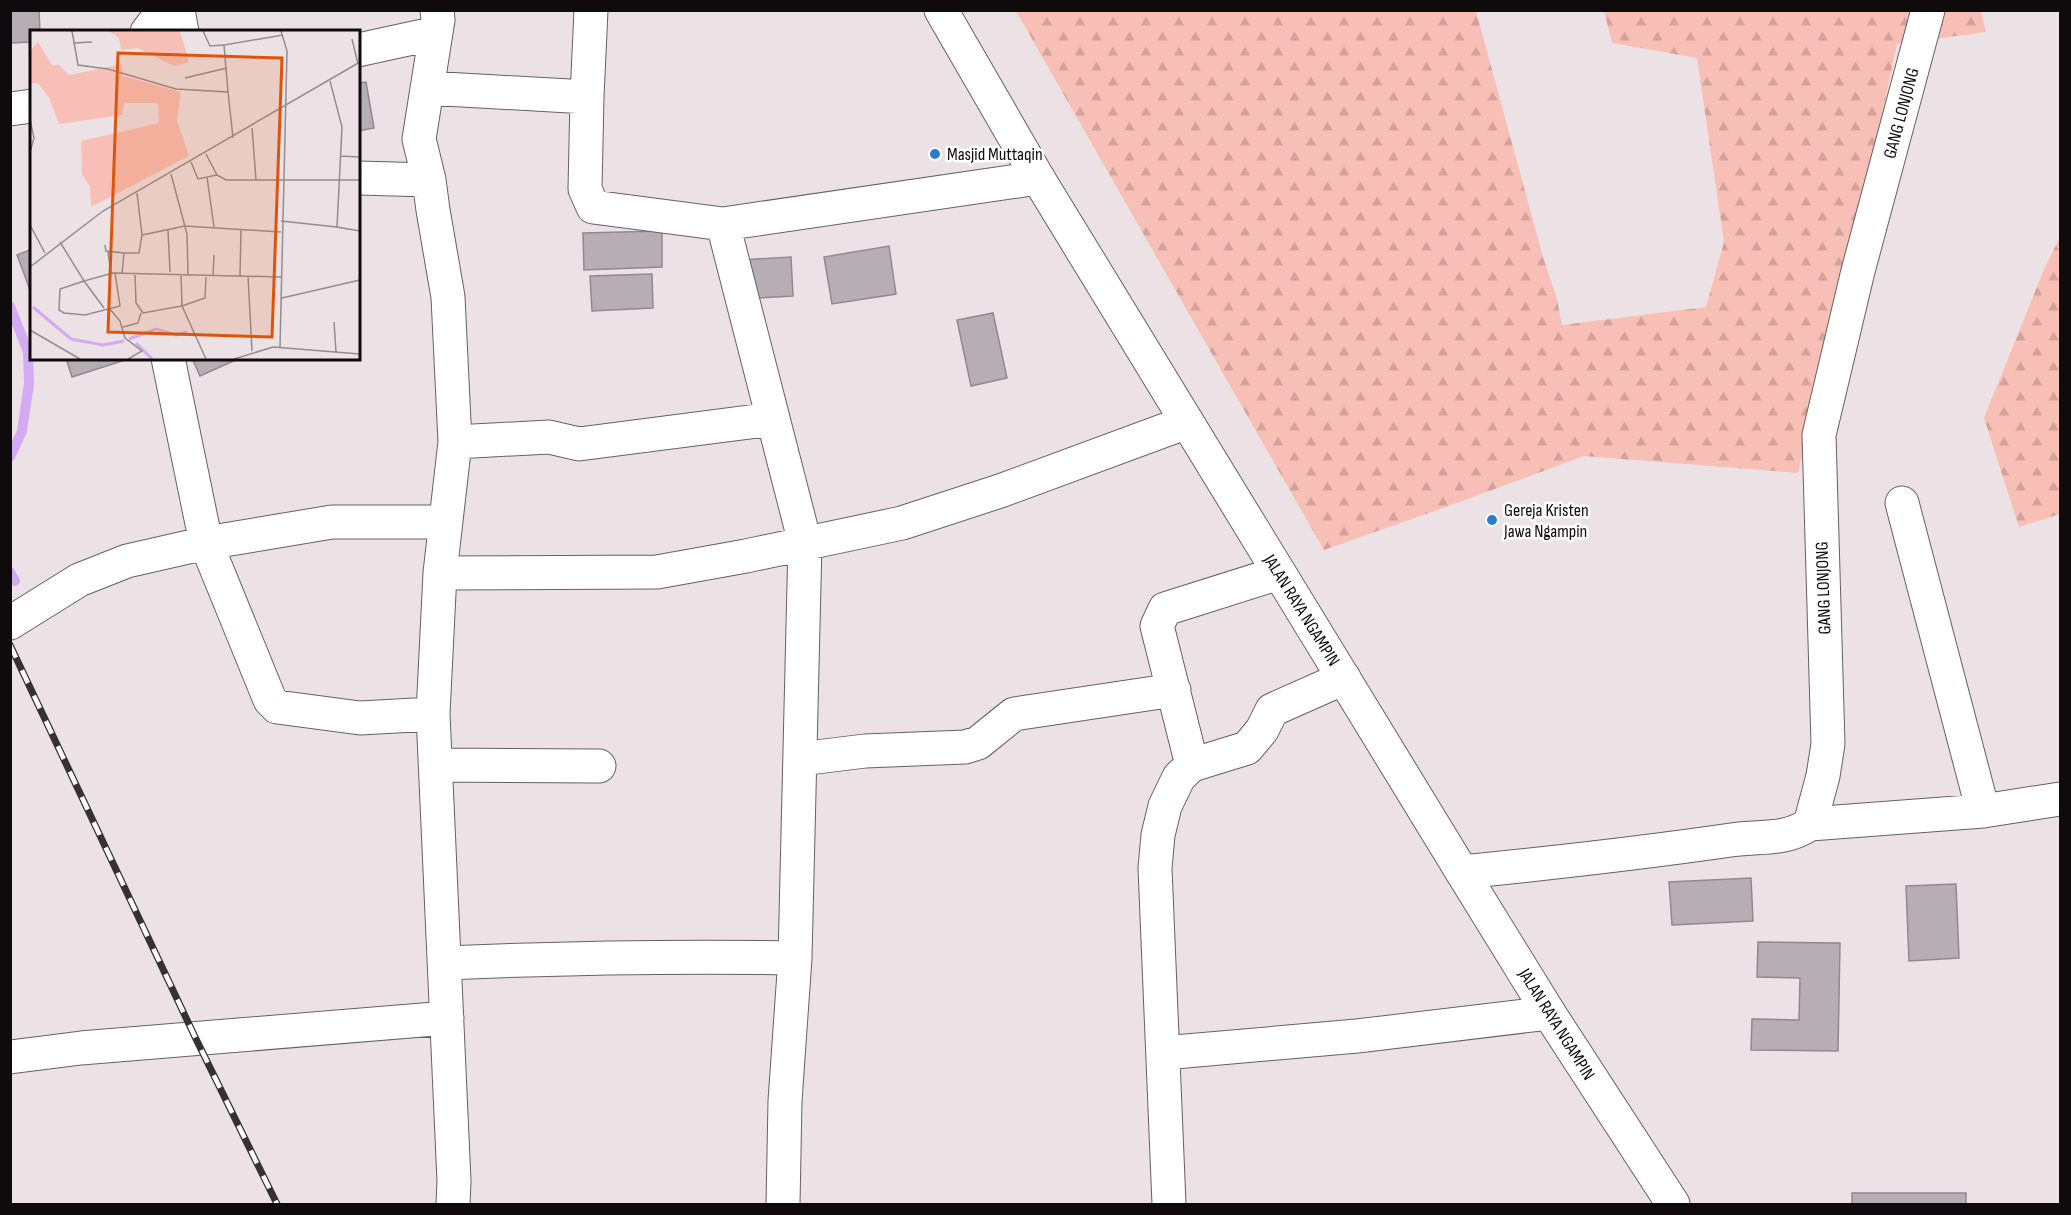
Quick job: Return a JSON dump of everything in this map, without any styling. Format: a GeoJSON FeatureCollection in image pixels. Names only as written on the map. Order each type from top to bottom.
{"type":"FeatureCollection","features":[{"type":"Feature","properties":{"kind":"street"},"geometry":{"type":"LineString","coordinates":[[149,30],[164,10]]}},
{"type":"Feature","properties":{"kind":"street"},"geometry":{"type":"LineString","coordinates":[[178,10],[182,30]]}},
{"type":"Feature","properties":{"kind":"street"},"geometry":{"type":"LineString","coordinates":[[591,10],[585,189],[593,207],[723,224],[1038,178]]}},
{"type":"Feature","properties":{"kind":"street","name":"JALAN RAYA NGAMPIN"},"geometry":{"type":"LineString","coordinates":[[941,10],[1038,178],[1462,872],[1672,1204]]}},
{"type":"Feature","properties":{"kind":"street","name":"GANG LONJONG"},"geometry":{"type":"LineString","coordinates":[[1810,824],[1823,776],[1828,744],[1819,435],[1858,271],[1928,10]]}},
{"type":"Feature","properties":{"kind":"street"},"geometry":{"type":"LineString","coordinates":[[360,49],[436,22],[419,139],[429,180],[432,210],[448,297],[455,442],[440,573],[433,714],[454,1181],[453,1204]]}},
{"type":"Feature","properties":{"kind":"street"},"geometry":{"type":"LineString","coordinates":[[427,88],[587,97]]}},
{"type":"Feature","properties":{"kind":"street"},"geometry":{"type":"LineString","coordinates":[[10,109],[30,106]]}},
{"type":"Feature","properties":{"kind":"street"},"geometry":{"type":"LineString","coordinates":[[360,178],[429,180]]}},
{"type":"Feature","properties":{"kind":"street"},"geometry":{"type":"LineString","coordinates":[[723,224],[805,543],[795,958],[785,1101],[783,1204]]}},
{"type":"Feature","properties":{"kind":"street"},"geometry":{"type":"LineString","coordinates":[[168,360],[206,543],[270,700],[277,707],[360,718],[433,714]]}},
{"type":"Feature","properties":{"kind":"street"},"geometry":{"type":"LineString","coordinates":[[455,442],[549,437],[579,444],[772,419]]}},
{"type":"Feature","properties":{"kind":"street"},"geometry":{"type":"LineString","coordinates":[[440,573],[657,572],[805,543],[902,523],[1187,422]]}},
{"type":"Feature","properties":{"kind":"street"},"geometry":{"type":"LineString","coordinates":[[1902,503],[1983,811]]}},
{"type":"Feature","properties":{"kind":"street"},"geometry":{"type":"LineString","coordinates":[[10,623],[80,580],[127,561],[206,543],[332,522],[446,522]]}},
{"type":"Feature","properties":{"kind":"street"},"geometry":{"type":"LineString","coordinates":[[1192,765],[1157,626],[1165,609],[1279,573]]}},
{"type":"Feature","properties":{"kind":"street"},"geometry":{"type":"LineString","coordinates":[[1169,1204],[1155,868],[1158,835],[1165,806],[1179,777],[1192,765],[1247,748],[1262,730],[1272,710],[1344,678]]}},
{"type":"Feature","properties":{"kind":"street"},"geometry":{"type":"LineString","coordinates":[[800,759],[865,751],[965,747],[978,743],[1014,714],[1174,690]]}},
{"type":"Feature","properties":{"kind":"street"},"geometry":{"type":"LineString","coordinates":[[436,765],[599,766]]}},
{"type":"Feature","properties":{"kind":"street"},"geometry":{"type":"LineString","coordinates":[[1462,872],[1639,854],[1748,837],[1782,837],[1800,831],[1810,824],[1983,811],[2061,800]]}},
{"type":"Feature","properties":{"kind":"street"},"geometry":{"type":"LineString","coordinates":[[445,963],[580,957],[795,958]]}},
{"type":"Feature","properties":{"kind":"street"},"geometry":{"type":"LineString","coordinates":[[1162,1053],[1357,1036],[1550,1013]]}},
{"type":"Feature","properties":{"kind":"street"},"geometry":{"type":"LineString","coordinates":[[10,1057],[81,1048],[447,1018]]}},
{"type":"Feature","properties":{"kind":"green space"},"geometry":{"type":"Polygon","coordinates":[[[1016,11],[1476,11],[1543,257],[1557,299],[1562,325],[1706,307],[1724,242],[1697,58],[1612,43],[1604,11],[1981,11],[1986,32],[1897,44],[1798,473],[1584,456],[1324,550],[1016,11]]]}},
{"type":"Feature","properties":{"kind":"green space"},"geometry":{"type":"Polygon","coordinates":[[[2060,237],[2060,514],[2019,527],[1984,418],[2045,267],[2060,237]]]}},
{"type":"Feature","properties":{"kind":"building"},"geometry":{"type":"Polygon","coordinates":[[[10,10],[39,10],[40,30],[30,30],[30,42],[10,43],[10,10]]]}},
{"type":"Feature","properties":{"kind":"building"},"geometry":{"type":"Polygon","coordinates":[[[366,82],[374,128],[360,131],[360,83],[366,82]]]}},
{"type":"Feature","properties":{"kind":"building"},"geometry":{"type":"Polygon","coordinates":[[[662,231],[662,267],[584,270],[583,233],[662,231]]]}},
{"type":"Feature","properties":{"kind":"building"},"geometry":{"type":"Polygon","coordinates":[[[889,246],[896,294],[832,304],[824,257],[889,246]]]}},
{"type":"Feature","properties":{"kind":"building"},"geometry":{"type":"Polygon","coordinates":[[[30,250],[30,290],[17,255],[30,250]]]}},
{"type":"Feature","properties":{"kind":"building"},"geometry":{"type":"Polygon","coordinates":[[[791,257],[793,296],[742,299],[740,260],[791,257]]]}},
{"type":"Feature","properties":{"kind":"building"},"geometry":{"type":"Polygon","coordinates":[[[652,274],[653,308],[592,311],[590,276],[652,274]]]}},
{"type":"Feature","properties":{"kind":"building"},"geometry":{"type":"Polygon","coordinates":[[[993,313],[1007,378],[971,386],[957,320],[993,313]]]}},
{"type":"Feature","properties":{"kind":"building"},"geometry":{"type":"Polygon","coordinates":[[[67,360],[125,360],[72,377],[67,360]]]}},
{"type":"Feature","properties":{"kind":"building"},"geometry":{"type":"Polygon","coordinates":[[[193,360],[236,360],[200,376],[193,360]]]}},
{"type":"Feature","properties":{"kind":"building"},"geometry":{"type":"Polygon","coordinates":[[[1751,878],[1753,921],[1672,925],[1669,882],[1751,878]]]}},
{"type":"Feature","properties":{"kind":"building"},"geometry":{"type":"Polygon","coordinates":[[[1956,884],[1959,958],[1909,961],[1906,886],[1956,884]]]}},
{"type":"Feature","properties":{"kind":"building"},"geometry":{"type":"Polygon","coordinates":[[[1758,942],[1840,943],[1838,1051],[1751,1050],[1752,1019],[1799,1020],[1800,978],[1757,977],[1758,942]]]}},
{"type":"Feature","properties":{"kind":"building"},"geometry":{"type":"Polygon","coordinates":[[[1852,1193],[1966,1193],[1966,1204],[1852,1204],[1852,1193]]]}},
{"type":"Feature","properties":{"kind":"waterway"},"geometry":{"type":"LineString","coordinates":[[10,306],[28,352],[29,384],[22,431],[10,457]]}},
{"type":"Feature","properties":{"kind":"waterway"},"geometry":{"type":"LineString","coordinates":[[10,572],[15,581]]}},
{"type":"Feature","properties":{"kind":"railway"},"geometry":{"type":"LineString","coordinates":[[10,645],[196,1039],[277,1204]]}},
{"type":"Feature","properties":{"kind":"place","name":"Masjid Muttaqin"},"geometry":{"type":"Point","coordinates":[935,154]}},
{"type":"Feature","properties":{"kind":"place","name":"Gereja Kristen Jawa Ngampin"},"geometry":{"type":"Point","coordinates":[1492,520]}}]}
